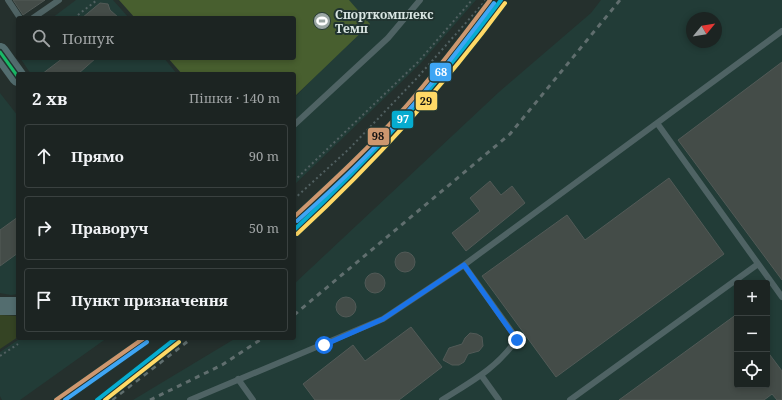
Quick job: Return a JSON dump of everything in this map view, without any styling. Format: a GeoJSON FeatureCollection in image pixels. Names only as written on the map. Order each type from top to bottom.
{"type":"FeatureCollection","features":[{"type":"Feature","properties":{"kind":"main road"},"geometry":{"type":"LineString","coordinates":[[0,52],[16,74]]}},
{"type":"Feature","properties":{"kind":"main road"},"geometry":{"type":"LineString","coordinates":[[0,306],[16,306]]}},
{"type":"Feature","properties":{"kind":"lane"},"geometry":{"type":"LineString","coordinates":[[8,0],[19,16]]}},
{"type":"Feature","properties":{"kind":"lane"},"geometry":{"type":"LineString","coordinates":[[36,16],[59,0]]}},
{"type":"Feature","properties":{"kind":"lane"},"geometry":{"type":"LineString","coordinates":[[296,123],[388,38],[420,0]]}},
{"type":"Feature","properties":{"kind":"lane"},"geometry":{"type":"LineString","coordinates":[[190,400],[383,319],[464,265],[782,32]]}},
{"type":"Feature","properties":{"kind":"lane"},"geometry":{"type":"LineString","coordinates":[[657,123],[782,297]]}},
{"type":"Feature","properties":{"kind":"lane"},"geometry":{"type":"LineString","coordinates":[[570,400],[758,264]]}},
{"type":"Feature","properties":{"kind":"lane"},"geometry":{"type":"LineString","coordinates":[[442,400],[481,375],[505,357],[517,340],[464,265]]}},
{"type":"Feature","properties":{"kind":"lane"},"geometry":{"type":"LineString","coordinates":[[481,375],[499,400]]}},
{"type":"Feature","properties":{"kind":"lane"},"geometry":{"type":"LineString","coordinates":[[238,379],[253,400]]}},
{"type":"Feature","properties":{"kind":"path"},"geometry":{"type":"LineString","coordinates":[[77,16],[97,0]]}},
{"type":"Feature","properties":{"kind":"path"},"geometry":{"type":"LineString","coordinates":[[296,179],[418,62],[472,0]]}},
{"type":"Feature","properties":{"kind":"path"},"geometry":{"type":"LineString","coordinates":[[296,197],[354,144],[417,78],[486,0]]}},
{"type":"Feature","properties":{"kind":"path"},"geometry":{"type":"LineString","coordinates":[[0,356],[18,344]]}},
{"type":"Feature","properties":{"kind":"shaded area"},"geometry":{"type":"Polygon","coordinates":[[[76,0],[113,0],[127,16],[55,16],[76,0]]]}},
{"type":"Feature","properties":{"kind":"shaded area"},"geometry":{"type":"Polygon","coordinates":[[[349,0],[476,0],[420,64],[296,183],[296,96],[321,70],[349,0]]]}},
{"type":"Feature","properties":{"kind":"shaded area"},"geometry":{"type":"Polygon","coordinates":[[[601,0],[782,0],[782,400],[133,400],[233,340],[296,340],[296,282],[499,92],[591,13],[601,0]]]}},
{"type":"Feature","properties":{"kind":"shaded area"},"geometry":{"type":"Polygon","coordinates":[[[21,60],[166,60],[175,72],[30,72],[21,60]]]}},
{"type":"Feature","properties":{"kind":"shaded area"},"geometry":{"type":"Polygon","coordinates":[[[0,93],[16,113],[16,294],[0,293],[0,93]]]}},
{"type":"Feature","properties":{"kind":"shaded area"},"geometry":{"type":"Polygon","coordinates":[[[18,340],[104,340],[20,400],[2,400],[0,396],[0,352],[18,340]]]}},
{"type":"Feature","properties":{"kind":"green space"},"geometry":{"type":"Polygon","coordinates":[[[119,0],[349,0],[370,24],[296,95],[296,72],[180,72],[170,60],[296,60],[296,16],[133,16],[119,0]]]}},
{"type":"Feature","properties":{"kind":"green space"},"geometry":{"type":"Polygon","coordinates":[[[0,315],[16,316],[16,338],[0,349],[0,315]]]}},
{"type":"Feature","properties":{"kind":"building"},"geometry":{"type":"Polygon","coordinates":[[[13,0],[45,0],[23,15],[13,0]]]}},
{"type":"Feature","properties":{"kind":"building"},"geometry":{"type":"Polygon","coordinates":[[[100,3],[108,4],[110,10],[117,16],[84,16],[100,3]]]}},
{"type":"Feature","properties":{"kind":"building"},"geometry":{"type":"Polygon","coordinates":[[[60,60],[94,60],[80,72],[45,72],[60,60]]]}},
{"type":"Feature","properties":{"kind":"building"},"geometry":{"type":"Polygon","coordinates":[[[782,62],[782,280],[678,140],[782,62]]]}},
{"type":"Feature","properties":{"kind":"building"},"geometry":{"type":"Polygon","coordinates":[[[669,178],[724,254],[556,377],[482,276],[567,215],[585,240],[669,178]]]}},
{"type":"Feature","properties":{"kind":"building"},"geometry":{"type":"Polygon","coordinates":[[[490,181],[501,195],[512,186],[525,203],[466,251],[452,233],[480,211],[470,198],[490,181]]]}},
{"type":"Feature","properties":{"kind":"building"},"geometry":{"type":"Polygon","coordinates":[[[16,218],[16,254],[0,266],[0,230],[16,218]]]}},
{"type":"Feature","properties":{"kind":"building"},"geometry":{"type":"Polygon","coordinates":[[[405,252],[412,255],[415,262],[412,269],[405,272],[398,269],[395,262],[398,255],[405,252]]]}},
{"type":"Feature","properties":{"kind":"building"},"geometry":{"type":"Polygon","coordinates":[[[375,273],[382,276],[385,283],[382,290],[375,293],[368,290],[365,283],[368,276],[375,273]]]}},
{"type":"Feature","properties":{"kind":"building"},"geometry":{"type":"Polygon","coordinates":[[[346,297],[353,300],[356,307],[353,314],[346,317],[339,314],[336,307],[339,300],[346,297]]]}},
{"type":"Feature","properties":{"kind":"building"},"geometry":{"type":"Polygon","coordinates":[[[734,316],[734,388],[770,388],[770,355],[782,371],[782,400],[777,400],[772,394],[764,400],[619,400],[734,316]]]}},
{"type":"Feature","properties":{"kind":"building"},"geometry":{"type":"Polygon","coordinates":[[[411,327],[442,367],[399,400],[315,400],[303,384],[353,345],[365,361],[411,327]]]}},
{"type":"Feature","properties":{"kind":"building"},"geometry":{"type":"Polygon","coordinates":[[[470,333],[477,334],[482,337],[483,346],[479,351],[468,354],[464,362],[459,365],[452,365],[443,360],[449,348],[462,344],[470,333]]]}},
{"type":"Feature","properties":{"kind":"railway"},"geometry":{"type":"LineString","coordinates":[[296,313],[510,134],[620,0]]}},
{"type":"Feature","properties":{"kind":"railway"},"geometry":{"type":"LineString","coordinates":[[296,231],[309,216]]}},
{"type":"Feature","properties":{"kind":"railway"},"geometry":{"type":"LineString","coordinates":[[112,400],[189,340]]}},
{"type":"Feature","properties":{"kind":"railway"},"geometry":{"type":"LineString","coordinates":[[150,400],[222,365],[260,340]]}},
{"type":"Feature","properties":{"kind":"transit line","name":"98"},"geometry":{"type":"LineString","coordinates":[[296,215],[394,120],[439,67],[490,0]]}},
{"type":"Feature","properties":{"kind":"transit line","name":"97"},"geometry":{"type":"LineString","coordinates":[[296,228],[350,176],[403,120],[453,61],[501,0]]}},
{"type":"Feature","properties":{"kind":"transit line","name":"68"},"geometry":{"type":"LineString","coordinates":[[297,221],[348,174],[410,109],[494,3]]}},
{"type":"Feature","properties":{"kind":"transit line","name":"29"},"geometry":{"type":"LineString","coordinates":[[297,234],[353,180],[407,123],[457,65],[505,3]]}},
{"type":"Feature","properties":{"kind":"transit line","name":"97"},"geometry":{"type":"LineString","coordinates":[[0,52],[16,74]]}},
{"type":"Feature","properties":{"kind":"transit line","name":"98"},"geometry":{"type":"LineString","coordinates":[[56,400],[141,340]]}},
{"type":"Feature","properties":{"kind":"transit line","name":"97"},"geometry":{"type":"LineString","coordinates":[[97,400],[173,340]]}},
{"type":"Feature","properties":{"kind":"transit line","name":"68"},"geometry":{"type":"LineString","coordinates":[[65,400],[147,342]]}},
{"type":"Feature","properties":{"kind":"transit line","name":"29"},"geometry":{"type":"LineString","coordinates":[[105,400],[179,342]]}},
{"type":"Feature","properties":{"kind":"place","name":"Спорткомплекс Темп"},"geometry":{"type":"Point","coordinates":[322,21]}},
{"type":"Feature","properties":{"kind":"route"},"geometry":{"type":"LineString","coordinates":[[324,345],[383,319],[464,265],[517,340]]}}]}
